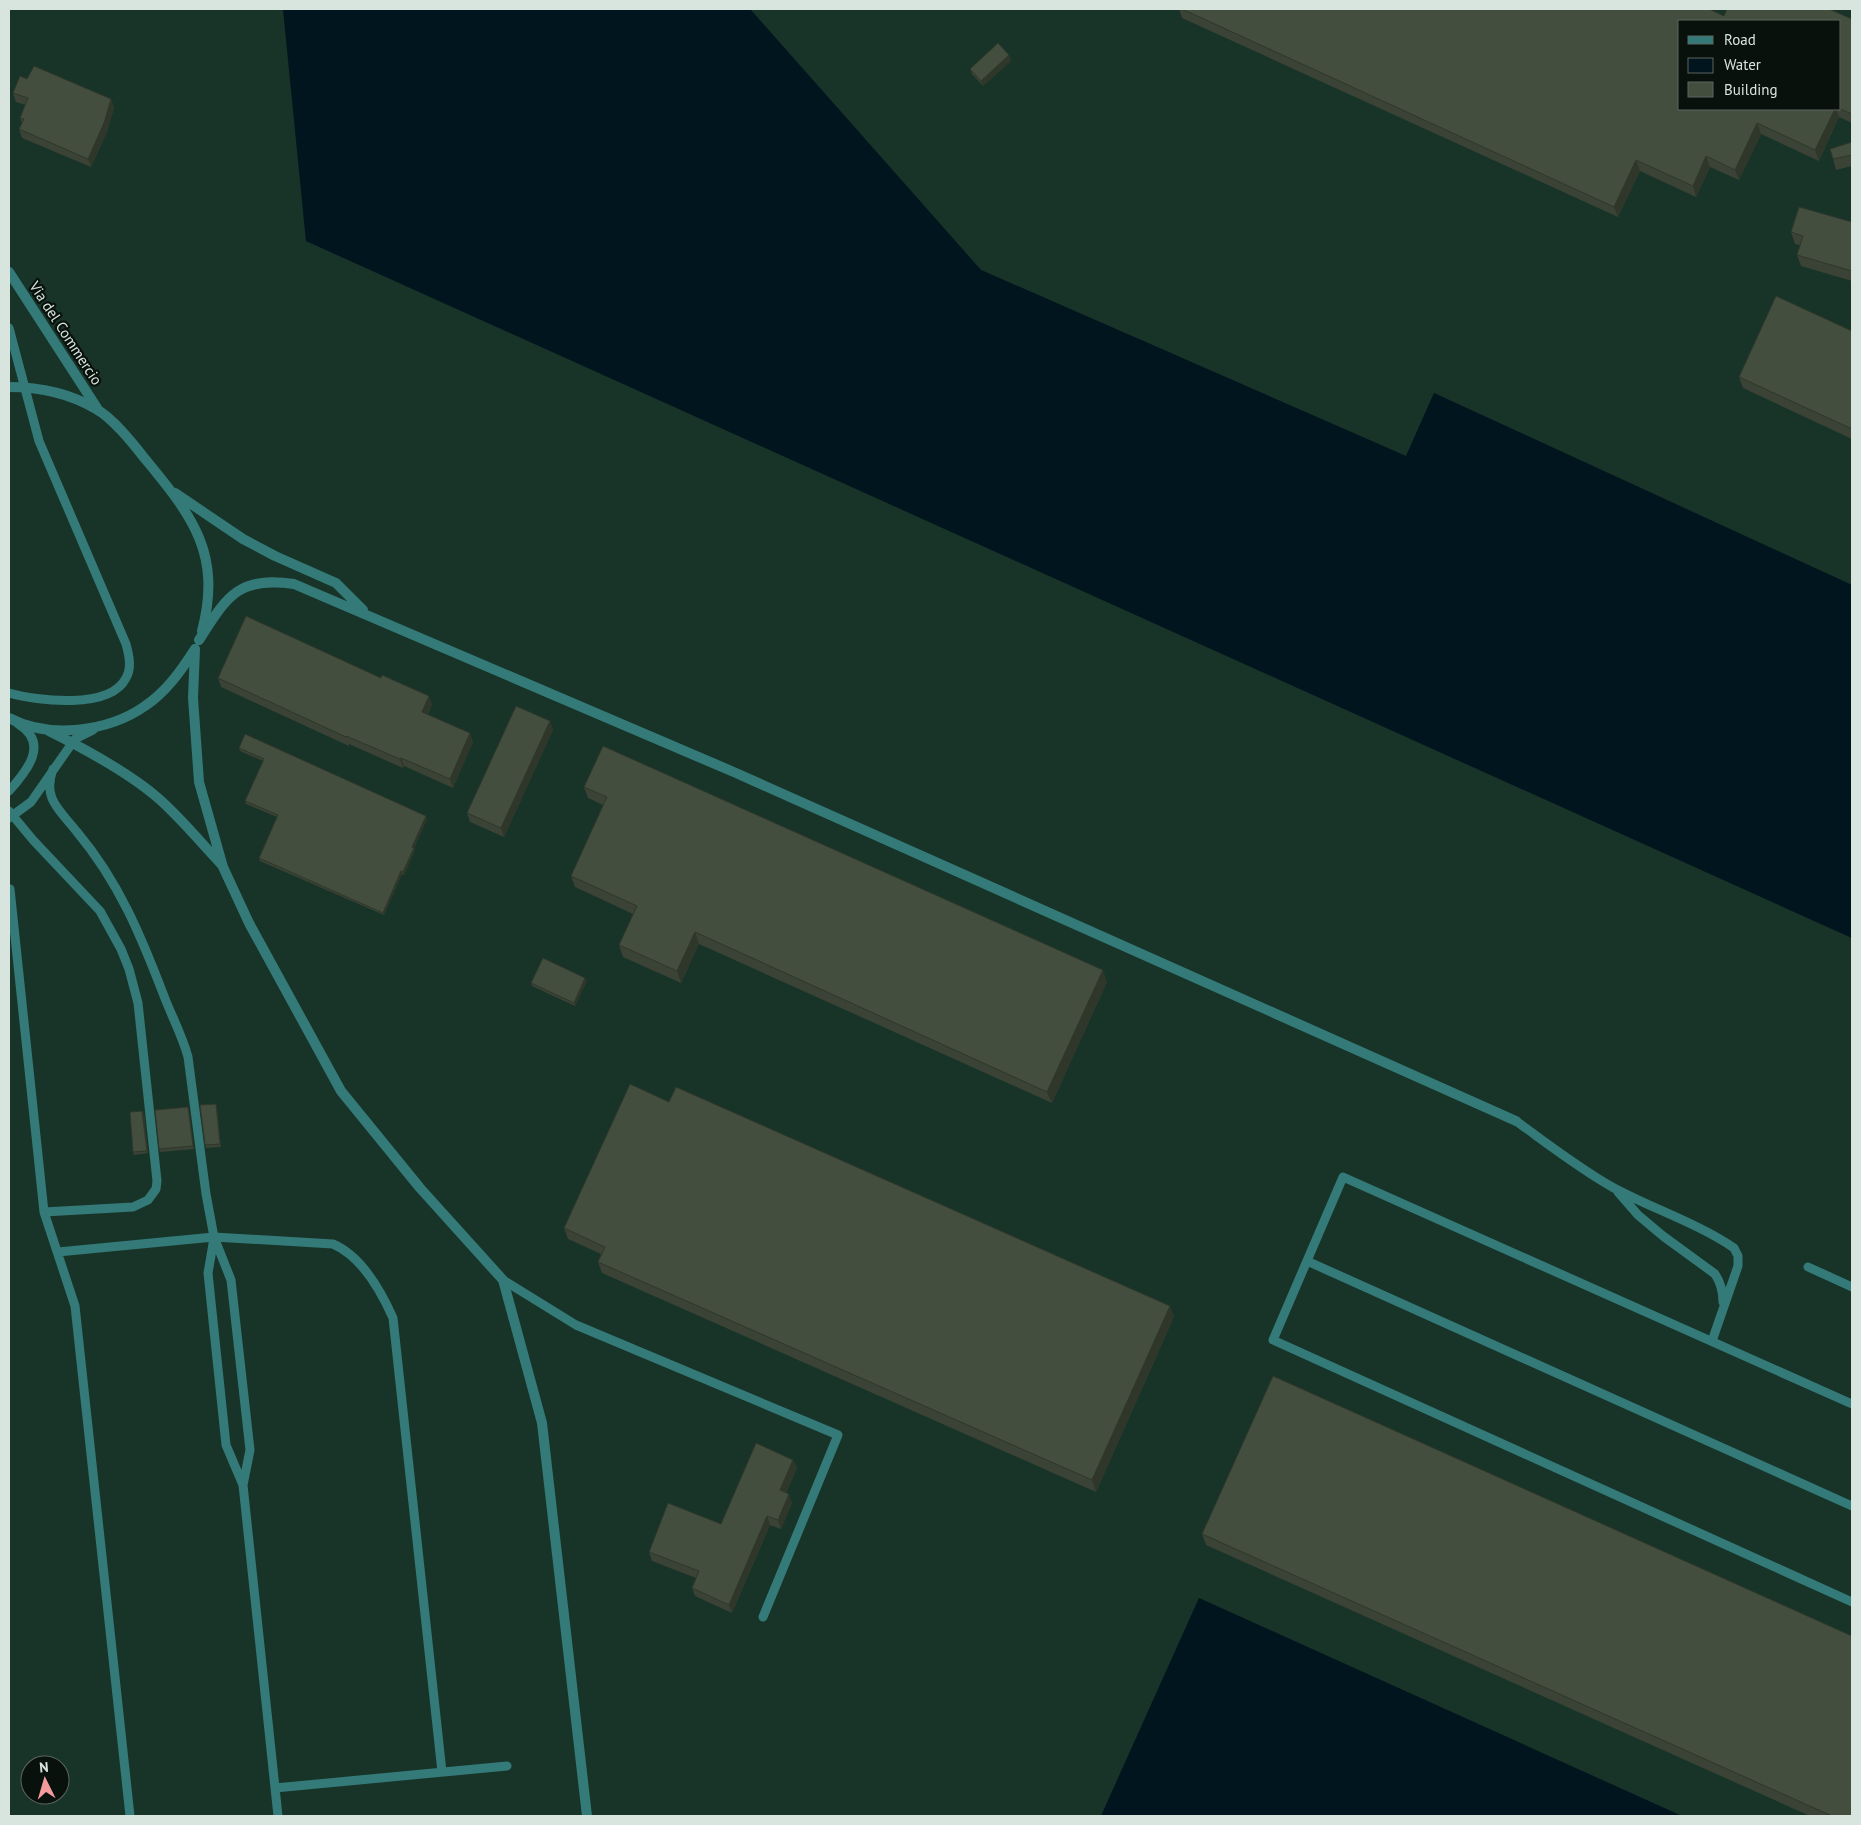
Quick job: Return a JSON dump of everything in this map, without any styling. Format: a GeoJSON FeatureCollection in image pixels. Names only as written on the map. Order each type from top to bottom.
{"type":"FeatureCollection","features":[{"type":"Feature","properties":{"kind":"street","name":"Via del Commercio"},"geometry":{"type":"LineString","coordinates":[[9,272],[98,409]]}},
{"type":"Feature","properties":{"kind":"street"},"geometry":{"type":"LineString","coordinates":[[9,388],[26,387],[58,393],[98,409],[135,447],[169,488],[197,531],[204,547],[208,567],[209,591],[206,614],[197,644],[193,698],[199,782],[224,867],[249,923],[341,1091],[420,1188],[502,1280],[542,1423],[587,1816]]}},
{"type":"Feature","properties":{"kind":"street"},"geometry":{"type":"LineString","coordinates":[[169,488],[243,539],[275,556],[336,583],[367,614]]}},
{"type":"Feature","properties":{"kind":"street"},"geometry":{"type":"LineString","coordinates":[[10,719],[30,726],[68,730],[107,724],[123,718],[144,706],[159,694],[183,668],[223,604],[232,594],[243,588],[264,583],[281,582],[294,584],[736,773],[1516,1121]]}},
{"type":"Feature","properties":{"kind":"street"},"geometry":{"type":"LineString","coordinates":[[46,729],[72,742],[135,781],[158,798],[224,867]]}},
{"type":"Feature","properties":{"kind":"lane"},"geometry":{"type":"LineString","coordinates":[[9,328],[39,441],[126,644],[129,664],[126,679],[121,685],[115,690],[95,698],[61,701],[22,697],[9,693]]}},
{"type":"Feature","properties":{"kind":"lane"},"geometry":{"type":"LineString","coordinates":[[9,791],[30,764],[35,746],[29,732],[10,719]]}},
{"type":"Feature","properties":{"kind":"lane"},"geometry":{"type":"LineString","coordinates":[[44,1212],[133,1207],[148,1200],[156,1189],[157,1181],[138,1003],[129,969],[121,949],[100,911],[10,815],[30,802],[72,742],[87,732],[107,724]]}},
{"type":"Feature","properties":{"kind":"lane"},"geometry":{"type":"LineString","coordinates":[[53,769],[48,790],[54,805],[93,851],[116,886],[139,932],[172,1016],[182,1036],[188,1057],[206,1194],[214,1237],[231,1280],[250,1450],[243,1485]]}},
{"type":"Feature","properties":{"kind":"lane"},"geometry":{"type":"LineString","coordinates":[[9,890],[12,899],[44,1212],[76,1306],[130,1816]]}},
{"type":"Feature","properties":{"kind":"lane"},"geometry":{"type":"LineString","coordinates":[[1516,1121],[1578,1165],[1615,1188],[1690,1224],[1734,1248],[1738,1256],[1738,1266],[1712,1341]]}},
{"type":"Feature","properties":{"kind":"lane"},"geometry":{"type":"LineString","coordinates":[[1852,1404],[1342,1177],[1273,1340],[1852,1602]]}},
{"type":"Feature","properties":{"kind":"lane"},"geometry":{"type":"LineString","coordinates":[[1615,1188],[1638,1215],[1715,1274],[1723,1292],[1722,1312]]}},
{"type":"Feature","properties":{"kind":"lane"},"geometry":{"type":"LineString","coordinates":[[214,1237],[208,1273],[226,1445],[243,1485],[278,1816]]}},
{"type":"Feature","properties":{"kind":"lane"},"geometry":{"type":"LineString","coordinates":[[58,1252],[214,1237],[333,1244],[342,1248],[356,1261],[373,1282],[393,1318],[442,1772]]}},
{"type":"Feature","properties":{"kind":"lane"},"geometry":{"type":"LineString","coordinates":[[1307,1261],[1852,1506]]}},
{"type":"Feature","properties":{"kind":"lane"},"geometry":{"type":"LineString","coordinates":[[1808,1267],[1852,1286]]}},
{"type":"Feature","properties":{"kind":"lane"},"geometry":{"type":"LineString","coordinates":[[502,1280],[576,1325],[838,1435],[763,1617]]}},
{"type":"Feature","properties":{"kind":"lane"},"geometry":{"type":"LineString","coordinates":[[275,1788],[507,1766]]}},
{"type":"Feature","properties":{"kind":"shaded area"},"geometry":{"type":"Polygon","coordinates":[[[9,9],[283,9],[306,241],[1852,938],[1852,1816],[1682,1816],[1199,1598],[1101,1816],[9,1816],[9,9]]]}},
{"type":"Feature","properties":{"kind":"shaded area"},"geometry":{"type":"Polygon","coordinates":[[[750,9],[1852,9],[1852,585],[1434,393],[1406,456],[981,270],[750,9]]]}},
{"type":"Feature","properties":{"kind":"water"},"geometry":{"type":"Polygon","coordinates":[[[283,9],[750,9],[981,270],[1406,456],[1434,393],[1852,585],[1852,938],[306,241],[283,9]]]}},
{"type":"Feature","properties":{"kind":"water"},"geometry":{"type":"Polygon","coordinates":[[[1199,1598],[1682,1816],[1101,1816],[1199,1598]]]}},
{"type":"Feature","properties":{"kind":"building"},"geometry":{"type":"Polygon","coordinates":[[[1182,9],[1709,9],[1724,16],[1727,9],[1829,9],[1852,19],[1852,114],[1841,109],[1841,20],[1678,20],[1678,110],[1835,110],[1815,150],[1757,123],[1735,170],[1706,156],[1693,186],[1636,160],[1614,207],[1182,9]]]}},
{"type":"Feature","properties":{"kind":"building"},"geometry":{"type":"Polygon","coordinates":[[[998,43],[1009,55],[981,81],[970,69],[998,43]]]}},
{"type":"Feature","properties":{"kind":"building"},"geometry":{"type":"Polygon","coordinates":[[[34,66],[111,99],[104,123],[88,159],[19,129],[24,119],[20,118],[28,98],[13,93],[20,76],[27,79],[34,66]]]}},
{"type":"Feature","properties":{"kind":"building"},"geometry":{"type":"Polygon","coordinates":[[[1852,142],[1852,155],[1833,159],[1830,149],[1852,142]]]}},
{"type":"Feature","properties":{"kind":"building"},"geometry":{"type":"Polygon","coordinates":[[[1799,207],[1852,222],[1852,271],[1797,255],[1803,236],[1791,232],[1799,207]]]}},
{"type":"Feature","properties":{"kind":"building"},"geometry":{"type":"Polygon","coordinates":[[[1776,296],[1852,331],[1852,429],[1739,377],[1776,296]]]}},
{"type":"Feature","properties":{"kind":"building"},"geometry":{"type":"Polygon","coordinates":[[[246,616],[381,678],[382,675],[429,696],[422,712],[470,733],[450,779],[346,737],[218,678],[246,616]]]}},
{"type":"Feature","properties":{"kind":"building"},"geometry":{"type":"Polygon","coordinates":[[[516,706],[550,721],[501,828],[467,813],[516,706]]]}},
{"type":"Feature","properties":{"kind":"building"},"geometry":{"type":"Polygon","coordinates":[[[245,734],[426,816],[412,847],[414,848],[403,872],[401,871],[383,913],[259,858],[278,815],[245,801],[264,759],[239,748],[245,734]]]}},
{"type":"Feature","properties":{"kind":"building"},"geometry":{"type":"Polygon","coordinates":[[[603,746],[1103,970],[1047,1092],[695,932],[677,971],[619,945],[637,906],[571,876],[607,797],[584,787],[603,746]]]}},
{"type":"Feature","properties":{"kind":"building"},"geometry":{"type":"Polygon","coordinates":[[[543,958],[585,978],[574,1003],[531,983],[543,958]]]}},
{"type":"Feature","properties":{"kind":"building"},"geometry":{"type":"Polygon","coordinates":[[[630,1084],[669,1102],[676,1087],[1170,1306],[1092,1480],[598,1262],[605,1247],[564,1228],[630,1084]]]}},
{"type":"Feature","properties":{"kind":"building"},"geometry":{"type":"Polygon","coordinates":[[[216,1104],[220,1144],[205,1145],[200,1105],[216,1104]]]}},
{"type":"Feature","properties":{"kind":"building"},"geometry":{"type":"Polygon","coordinates":[[[188,1107],[193,1146],[159,1149],[155,1110],[188,1107]]]}},
{"type":"Feature","properties":{"kind":"building"},"geometry":{"type":"Polygon","coordinates":[[[142,1111],[147,1151],[133,1152],[130,1112],[142,1111]]]}},
{"type":"Feature","properties":{"kind":"building"},"geometry":{"type":"Polygon","coordinates":[[[1273,1376],[1852,1636],[1852,1816],[1832,1816],[1202,1534],[1273,1376]]]}},
{"type":"Feature","properties":{"kind":"building"},"geometry":{"type":"Polygon","coordinates":[[[756,1443],[793,1460],[780,1490],[789,1494],[778,1520],[767,1516],[729,1605],[692,1588],[699,1571],[649,1552],[668,1503],[721,1524],[756,1443]]]}}]}
